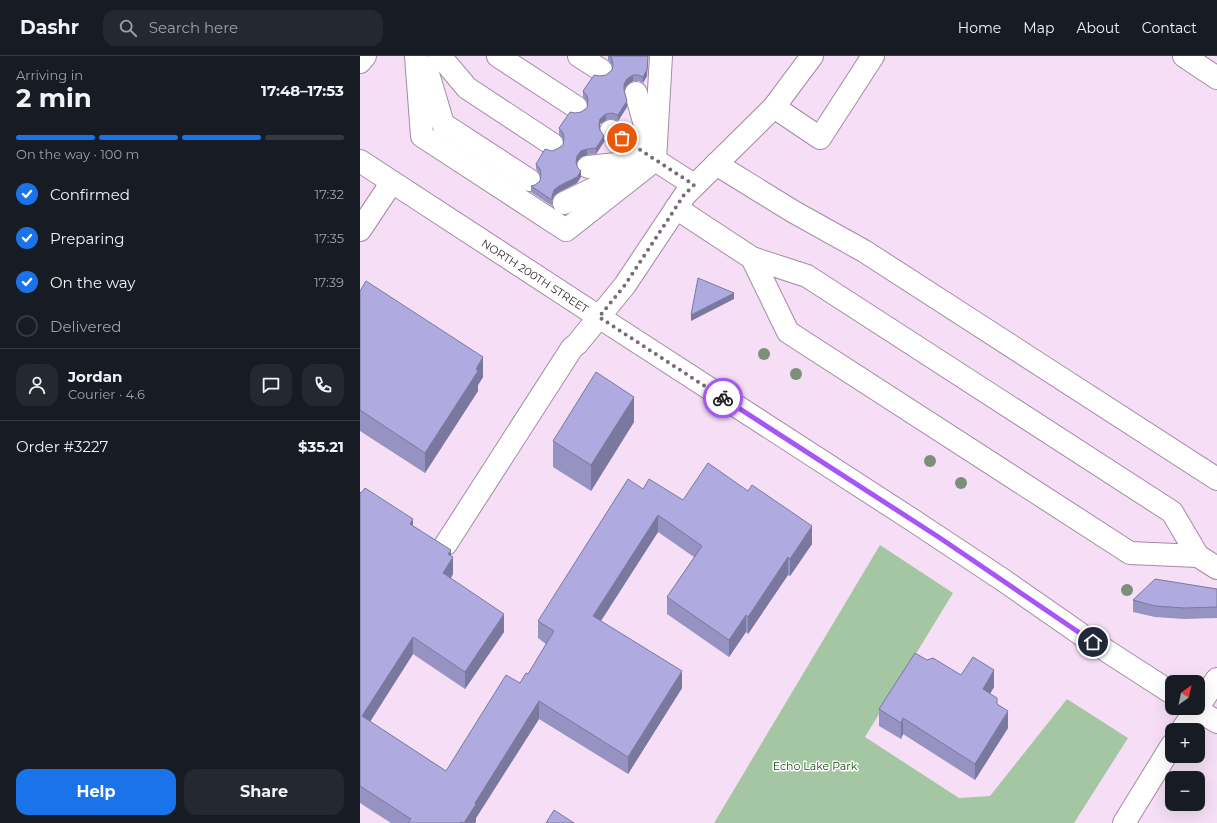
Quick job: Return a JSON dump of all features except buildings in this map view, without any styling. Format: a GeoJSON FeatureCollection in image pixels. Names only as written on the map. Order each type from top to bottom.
{"type":"FeatureCollection","features":[{"type":"Feature","properties":{"kind":"street"},"geometry":{"type":"LineString","coordinates":[[360,62],[365,56]]}},
{"type":"Feature","properties":{"kind":"street"},"geometry":{"type":"LineString","coordinates":[[416,56],[422,136],[566,230],[655,160],[661,56]]}},
{"type":"Feature","properties":{"kind":"street"},"geometry":{"type":"LineString","coordinates":[[423,56],[443,124],[529,180]]}},
{"type":"Feature","properties":{"kind":"street"},"geometry":{"type":"LineString","coordinates":[[440,56],[467,88],[552,144]]}},
{"type":"Feature","properties":{"kind":"street"},"geometry":{"type":"LineString","coordinates":[[498,56],[576,107]]}},
{"type":"Feature","properties":{"kind":"street"},"geometry":{"type":"LineString","coordinates":[[579,56],[601,70]]}},
{"type":"Feature","properties":{"kind":"street"},"geometry":{"type":"LineString","coordinates":[[446,544],[572,348],[577,344],[625,285],[684,195],[774,107],[812,56]]}},
{"type":"Feature","properties":{"kind":"street"},"geometry":{"type":"LineString","coordinates":[[774,107],[820,138],[873,56]]}},
{"type":"Feature","properties":{"kind":"street"},"geometry":{"type":"LineString","coordinates":[[1184,56],[1217,78]]}},
{"type":"Feature","properties":{"kind":"street"},"geometry":{"type":"LineString","coordinates":[[636,94],[655,160]]}},
{"type":"Feature","properties":{"kind":"street"},"geometry":{"type":"LineString","coordinates":[[611,131],[694,185]]}},
{"type":"Feature","properties":{"kind":"street"},"geometry":{"type":"LineString","coordinates":[[588,167],[655,160]]}},
{"type":"Feature","properties":{"kind":"street"},"geometry":{"type":"LineString","coordinates":[[564,203],[655,160]]}},
{"type":"Feature","properties":{"kind":"street","name":"NORTH 200TH STREET"},"geometry":{"type":"LineString","coordinates":[[360,161],[914,521],[1082,635],[1165,688]]}},
{"type":"Feature","properties":{"kind":"street"},"geometry":{"type":"LineString","coordinates":[[716,164],[794,212],[864,251],[1217,479]]}},
{"type":"Feature","properties":{"kind":"street"},"geometry":{"type":"LineString","coordinates":[[360,230],[392,182]]}},
{"type":"Feature","properties":{"kind":"street"},"geometry":{"type":"LineString","coordinates":[[676,208],[752,258],[807,276],[1172,512],[1198,556],[1217,568]]}},
{"type":"Feature","properties":{"kind":"street"},"geometry":{"type":"LineString","coordinates":[[752,258],[788,332],[1130,553],[1198,556]]}},
{"type":"Feature","properties":{"kind":"street"},"geometry":{"type":"LineString","coordinates":[[1205,696],[1217,679]]}},
{"type":"Feature","properties":{"kind":"street"},"geometry":{"type":"LineString","coordinates":[[1205,714],[1217,722]]}},
{"type":"Feature","properties":{"kind":"street"},"geometry":{"type":"LineString","coordinates":[[1124,823],[1165,756]]}},
{"type":"Feature","properties":{"kind":"green space","name":"Echo Lake Park"},"geometry":{"type":"Polygon","coordinates":[[[880,545],[953,593],[865,737],[959,798],[990,796],[1067,699],[1128,738],[1074,823],[714,823],[880,545]]]}},
{"type":"Feature","properties":{"kind":"way so far"},"geometry":{"type":"LineString","coordinates":[[622,138],[694,185],[684,195],[625,285],[599,317],[723,398]]}},
{"type":"Feature","properties":{"kind":"route"},"geometry":{"type":"LineString","coordinates":[[723,398],[940,538],[1093,642]]}}]}
